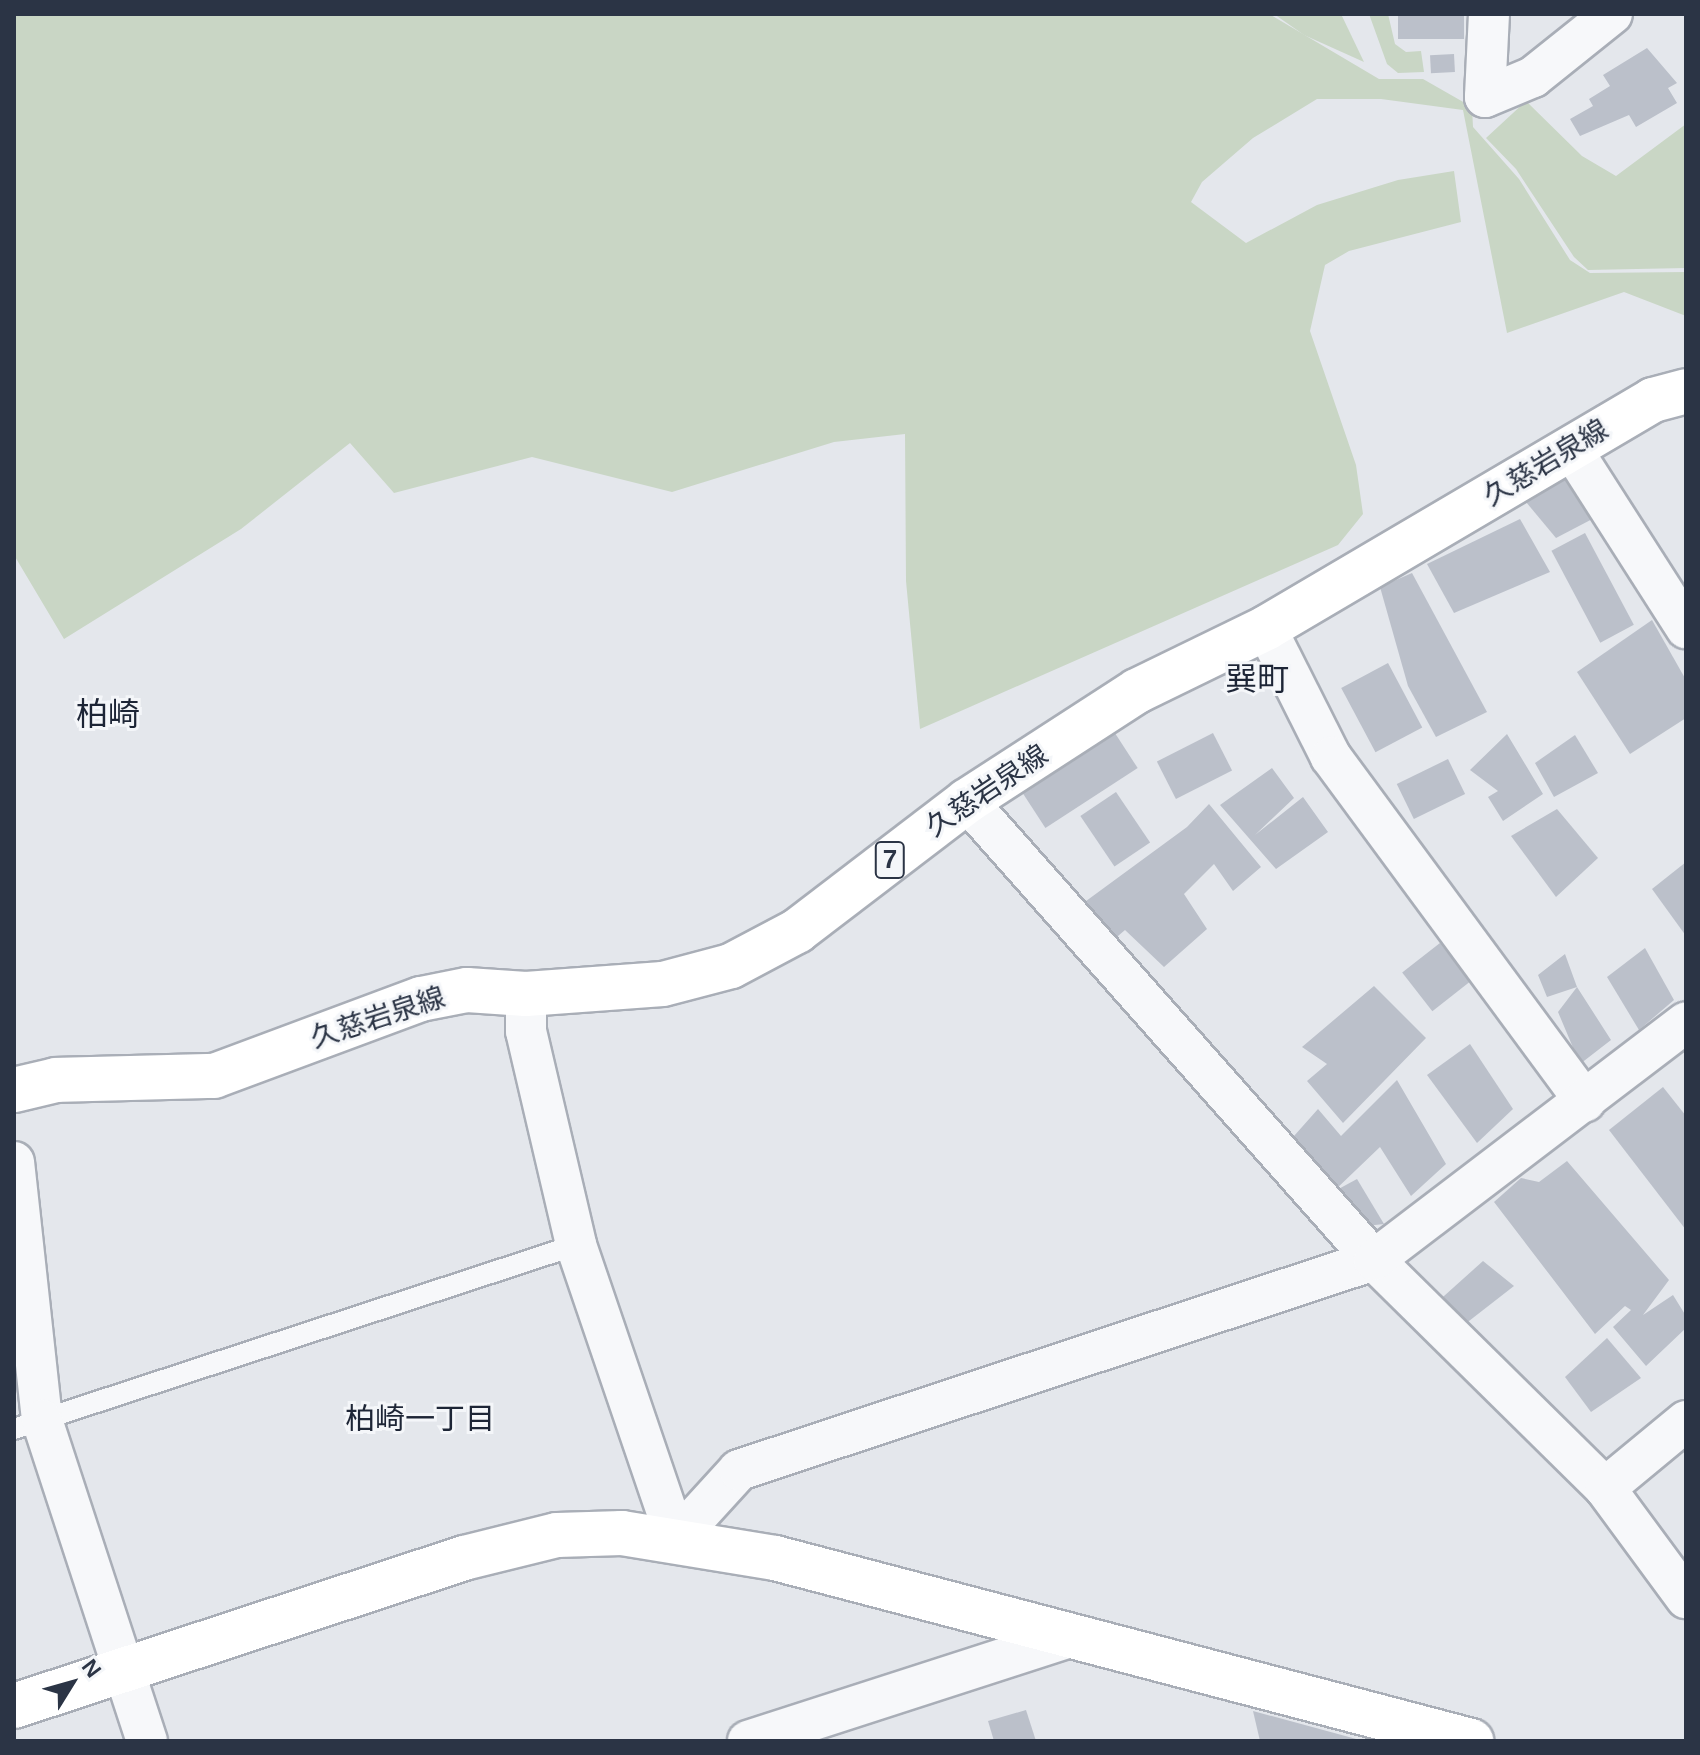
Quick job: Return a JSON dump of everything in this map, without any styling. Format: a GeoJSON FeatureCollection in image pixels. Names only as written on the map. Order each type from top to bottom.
{"type":"FeatureCollection","features":[{"type":"Feature","properties":{"kind":"main road","name":"久慈岩泉線"},"geometry":{"type":"LineString","coordinates":[[14,1090],[56,1080],[214,1076],[421,999],[467,990],[526,994],[663,984],[731,966],[797,931],[967,801],[1137,691],[1266,628],[1653,400],[1686,391]]}},
{"type":"Feature","properties":{"kind":"main road"},"geometry":{"type":"LineString","coordinates":[[14,1706],[464,1558],[557,1535],[622,1533],[676,1539],[775,1558],[1471,1741]]}},
{"type":"Feature","properties":{"kind":"street"},"geometry":{"type":"LineString","coordinates":[[1489,14],[1485,97],[1533,77],[1612,14]]}},
{"type":"Feature","properties":{"kind":"street"},"geometry":{"type":"LineString","coordinates":[[1571,448],[1685,625]]}},
{"type":"Feature","properties":{"kind":"street"},"geometry":{"type":"LineString","coordinates":[[1266,628],[1331,757],[1585,1101]]}},
{"type":"Feature","properties":{"kind":"street"},"geometry":{"type":"LineString","coordinates":[[967,801],[1374,1260],[1605,1488],[1686,1598]]}},
{"type":"Feature","properties":{"kind":"street"},"geometry":{"type":"LineString","coordinates":[[526,994],[526,1031],[576,1245],[676,1539],[739,1470],[1374,1260],[1686,1022]]}},
{"type":"Feature","properties":{"kind":"street"},"geometry":{"type":"LineString","coordinates":[[14,1162],[28,1425],[125,1670],[147,1741]]}},
{"type":"Feature","properties":{"kind":"street"},"geometry":{"type":"LineString","coordinates":[[1605,1488],[1686,1421]]}},
{"type":"Feature","properties":{"kind":"street"},"geometry":{"type":"LineString","coordinates":[[748,1741],[1073,1636]]}},
{"type":"Feature","properties":{"kind":"lane"},"geometry":{"type":"LineString","coordinates":[[28,1425],[576,1245]]}},
{"type":"Feature","properties":{"kind":"green space"},"geometry":{"type":"Polygon","coordinates":[[[14,14],[1269,14],[1379,79],[1423,79],[1472,107],[1473,127],[1519,179],[1570,260],[1590,273],[1686,272],[1686,316],[1624,292],[1507,333],[1463,110],[1381,99],[1317,99],[1253,138],[1202,182],[1191,202],[1246,243],[1317,205],[1398,180],[1454,171],[1461,222],[1349,251],[1325,265],[1310,331],[1356,465],[1363,514],[1338,545],[920,729],[906,581],[905,434],[834,442],[672,492],[532,457],[394,493],[350,443],[241,529],[64,639],[14,555],[14,14]]]}},
{"type":"Feature","properties":{"kind":"green space"},"geometry":{"type":"Polygon","coordinates":[[[1274,14],[1341,14],[1364,62],[1304,35],[1274,14]]]}},
{"type":"Feature","properties":{"kind":"green space"},"geometry":{"type":"Polygon","coordinates":[[[1369,14],[1388,14],[1395,44],[1406,52],[1421,51],[1424,72],[1398,73],[1387,64],[1369,14]]]}},
{"type":"Feature","properties":{"kind":"green space"},"geometry":{"type":"Polygon","coordinates":[[[1526,101],[1582,156],[1616,176],[1686,124],[1686,268],[1588,270],[1574,257],[1516,169],[1486,138],[1526,101]]]}},
{"type":"Feature","properties":{"kind":"building"},"geometry":{"type":"Polygon","coordinates":[[[1398,14],[1464,14],[1464,39],[1398,39],[1398,14]]]}},
{"type":"Feature","properties":{"kind":"building"},"geometry":{"type":"Polygon","coordinates":[[[1647,48],[1677,83],[1668,88],[1677,103],[1636,127],[1629,115],[1580,136],[1570,119],[1593,106],[1589,99],[1610,86],[1603,75],[1647,48]]]}},
{"type":"Feature","properties":{"kind":"building"},"geometry":{"type":"Polygon","coordinates":[[[1454,54],[1455,72],[1431,73],[1430,55],[1454,54]]]}},
{"type":"Feature","properties":{"kind":"building"},"geometry":{"type":"Polygon","coordinates":[[[1571,474],[1600,515],[1556,538],[1526,502],[1571,474]]]}},
{"type":"Feature","properties":{"kind":"building"},"geometry":{"type":"Polygon","coordinates":[[[1520,519],[1550,572],[1454,613],[1427,564],[1520,519]]]}},
{"type":"Feature","properties":{"kind":"building"},"geometry":{"type":"Polygon","coordinates":[[[1585,533],[1634,625],[1600,643],[1551,551],[1585,533]]]}},
{"type":"Feature","properties":{"kind":"building"},"geometry":{"type":"Polygon","coordinates":[[[1412,573],[1487,712],[1436,737],[1408,686],[1380,587],[1412,573]]]}},
{"type":"Feature","properties":{"kind":"building"},"geometry":{"type":"Polygon","coordinates":[[[1652,620],[1686,680],[1686,718],[1630,754],[1577,672],[1652,620]]]}},
{"type":"Feature","properties":{"kind":"building"},"geometry":{"type":"Polygon","coordinates":[[[1388,663],[1422,727],[1375,752],[1341,688],[1388,663]]]}},
{"type":"Feature","properties":{"kind":"building"},"geometry":{"type":"Polygon","coordinates":[[[1111,727],[1138,768],[1045,828],[1019,787],[1111,727]]]}},
{"type":"Feature","properties":{"kind":"building"},"geometry":{"type":"Polygon","coordinates":[[[1213,733],[1232,770],[1176,799],[1157,762],[1213,733]]]}},
{"type":"Feature","properties":{"kind":"building"},"geometry":{"type":"Polygon","coordinates":[[[1507,734],[1543,794],[1503,821],[1488,797],[1498,791],[1470,770],[1507,734]]]}},
{"type":"Feature","properties":{"kind":"building"},"geometry":{"type":"Polygon","coordinates":[[[1575,735],[1598,773],[1554,797],[1535,763],[1575,735]]]}},
{"type":"Feature","properties":{"kind":"building"},"geometry":{"type":"Polygon","coordinates":[[[1448,759],[1465,794],[1414,819],[1397,784],[1448,759]]]}},
{"type":"Feature","properties":{"kind":"building"},"geometry":{"type":"Polygon","coordinates":[[[1272,768],[1294,798],[1255,835],[1303,797],[1328,832],[1276,869],[1220,805],[1272,768]]]}},
{"type":"Feature","properties":{"kind":"building"},"geometry":{"type":"Polygon","coordinates":[[[1116,792],[1150,843],[1114,867],[1080,816],[1116,792]]]}},
{"type":"Feature","properties":{"kind":"building"},"geometry":{"type":"Polygon","coordinates":[[[1209,804],[1261,867],[1233,891],[1214,864],[1184,894],[1207,929],[1164,967],[1125,930],[1111,942],[1082,904],[1187,827],[1209,804]]]}},
{"type":"Feature","properties":{"kind":"building"},"geometry":{"type":"Polygon","coordinates":[[[1557,809],[1598,858],[1556,897],[1511,836],[1557,809]]]}},
{"type":"Feature","properties":{"kind":"building"},"geometry":{"type":"Polygon","coordinates":[[[1686,862],[1686,936],[1652,889],[1686,862]]]}},
{"type":"Feature","properties":{"kind":"building"},"geometry":{"type":"Polygon","coordinates":[[[1440,943],[1470,982],[1432,1011],[1402,973],[1440,943]]]}},
{"type":"Feature","properties":{"kind":"building"},"geometry":{"type":"Polygon","coordinates":[[[1645,948],[1674,1000],[1639,1030],[1607,977],[1645,948]]]}},
{"type":"Feature","properties":{"kind":"building"},"geometry":{"type":"Polygon","coordinates":[[[1565,954],[1577,987],[1547,997],[1538,975],[1565,954]]]}},
{"type":"Feature","properties":{"kind":"building"},"geometry":{"type":"Polygon","coordinates":[[[1374,986],[1426,1038],[1343,1123],[1307,1081],[1327,1064],[1302,1047],[1374,986]]]}},
{"type":"Feature","properties":{"kind":"building"},"geometry":{"type":"Polygon","coordinates":[[[1577,987],[1611,1040],[1580,1064],[1558,1012],[1577,987]]]}},
{"type":"Feature","properties":{"kind":"building"},"geometry":{"type":"Polygon","coordinates":[[[1470,1044],[1513,1109],[1477,1143],[1427,1075],[1470,1044]]]}},
{"type":"Feature","properties":{"kind":"building"},"geometry":{"type":"Polygon","coordinates":[[[1397,1080],[1446,1164],[1411,1196],[1380,1147],[1333,1192],[1294,1136],[1318,1109],[1341,1136],[1397,1080]]]}},
{"type":"Feature","properties":{"kind":"building"},"geometry":{"type":"Polygon","coordinates":[[[1663,1087],[1686,1116],[1686,1230],[1609,1130],[1663,1087]]]}},
{"type":"Feature","properties":{"kind":"building"},"geometry":{"type":"Polygon","coordinates":[[[1567,1161],[1669,1280],[1643,1315],[1673,1295],[1686,1316],[1686,1328],[1646,1366],[1613,1327],[1631,1310],[1625,1306],[1595,1334],[1494,1202],[1521,1178],[1539,1182],[1567,1161]]]}},
{"type":"Feature","properties":{"kind":"building"},"geometry":{"type":"Polygon","coordinates":[[[1357,1179],[1384,1224],[1357,1227],[1333,1192],[1357,1179]]]}},
{"type":"Feature","properties":{"kind":"building"},"geometry":{"type":"Polygon","coordinates":[[[1483,1261],[1514,1286],[1460,1328],[1434,1305],[1483,1261]]]}},
{"type":"Feature","properties":{"kind":"building"},"geometry":{"type":"Polygon","coordinates":[[[1607,1338],[1641,1378],[1591,1412],[1565,1377],[1607,1338]]]}},
{"type":"Feature","properties":{"kind":"building"},"geometry":{"type":"Polygon","coordinates":[[[1026,1710],[1036,1741],[994,1741],[988,1721],[1026,1710]]]}},
{"type":"Feature","properties":{"kind":"building"},"geometry":{"type":"Polygon","coordinates":[[[1253,1711],[1360,1740],[1360,1741],[1260,1741],[1253,1711]]]}},
{"type":"Feature","properties":{"kind":"district","name":"巽町"},"geometry":{"type":"Point","coordinates":[1257,679]}},
{"type":"Feature","properties":{"kind":"district","name":"柏崎"},"geometry":{"type":"Point","coordinates":[108,714]}},
{"type":"Feature","properties":{"kind":"district","name":"柏崎一丁目"},"geometry":{"type":"Point","coordinates":[420,1419]}}]}
